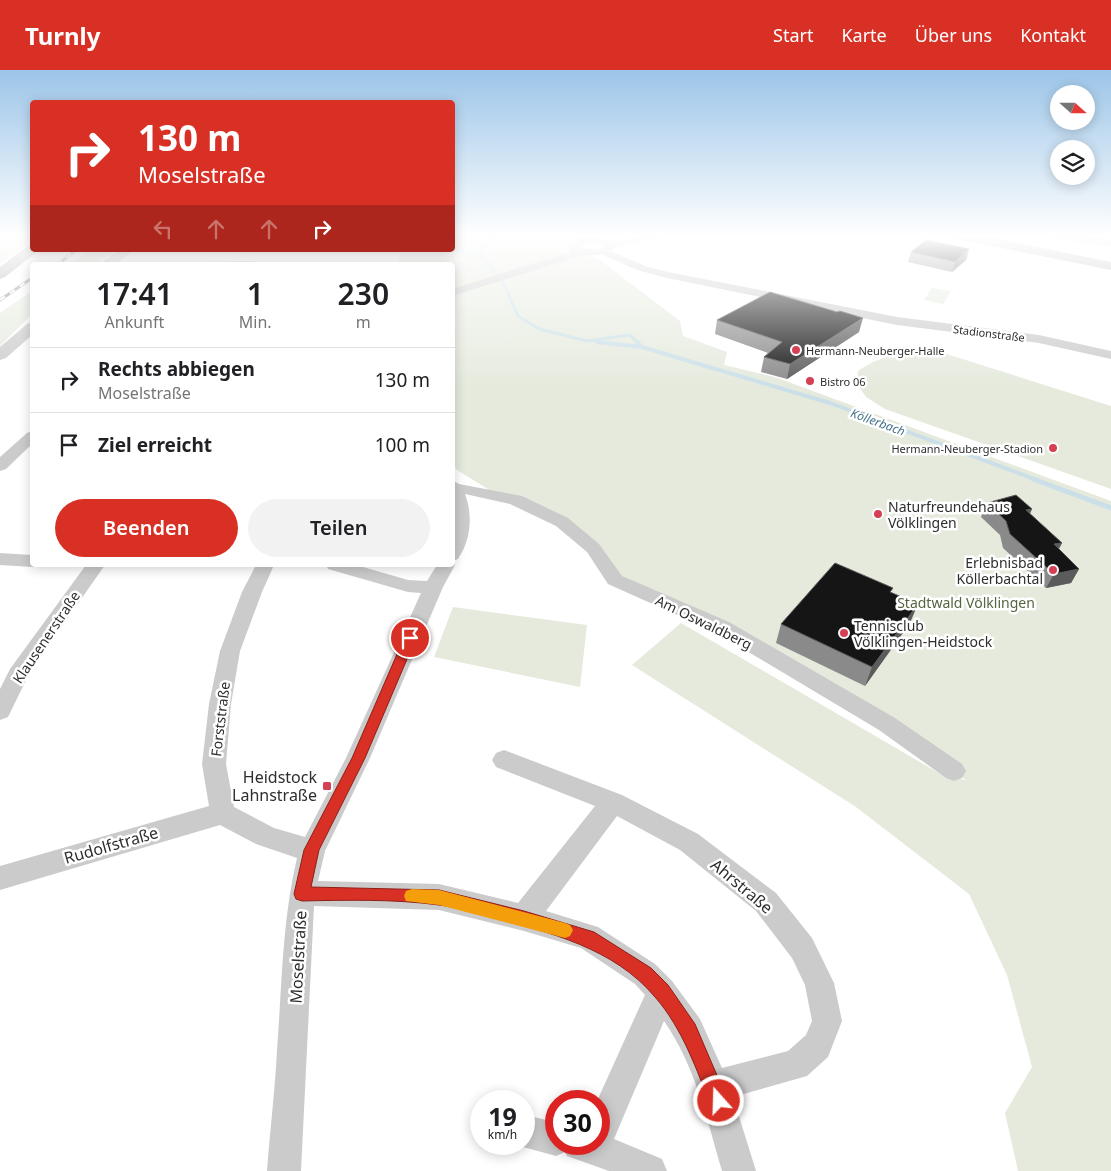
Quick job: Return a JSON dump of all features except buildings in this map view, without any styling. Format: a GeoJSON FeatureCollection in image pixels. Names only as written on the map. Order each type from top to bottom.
{"type":"FeatureCollection","features":[{"type":"Feature","properties":{"kind":"street"},"geometry":{"type":"LineString","coordinates":[[455,292],[473,286]]}},
{"type":"Feature","properties":{"kind":"street","name":"Stadionstraße"},"geometry":{"type":"LineString","coordinates":[[726,286],[897,321],[1038,339],[1111,355]]}},
{"type":"Feature","properties":{"kind":"street","name":"Stadionstraße"},"geometry":{"type":"LineString","coordinates":[[785,298],[806,312],[826,320]]}},
{"type":"Feature","properties":{"kind":"street","name":"Stadionstraße"},"geometry":{"type":"LineString","coordinates":[[841,323],[861,320],[866,315]]}},
{"type":"Feature","properties":{"kind":"street"},"geometry":{"type":"LineString","coordinates":[[0,355],[30,329]]}},
{"type":"Feature","properties":{"kind":"street"},"geometry":{"type":"LineString","coordinates":[[0,466],[30,438]]}},
{"type":"Feature","properties":{"kind":"street","name":"Am Oswaldberg"},"geometry":{"type":"LineString","coordinates":[[455,486],[516,500],[562,522],[593,548],[615,580],[722,627],[887,724],[954,771]]}},
{"type":"Feature","properties":{"kind":"street"},"geometry":{"type":"LineString","coordinates":[[455,489],[462,509],[459,536],[455,547]]}},
{"type":"Feature","properties":{"kind":"street"},"geometry":{"type":"LineString","coordinates":[[0,560],[30,561]]}},
{"type":"Feature","properties":{"kind":"street","name":"Klausenerstraße"},"geometry":{"type":"LineString","coordinates":[[0,711],[21,669],[95,567]]}},
{"type":"Feature","properties":{"kind":"street","name":"Forststraße"},"geometry":{"type":"LineString","coordinates":[[223,813],[214,764],[220,704],[230,651],[252,592],[264,567]]}},
{"type":"Feature","properties":{"kind":"street"},"geometry":{"type":"LineString","coordinates":[[342,567],[408,586],[432,587]]}},
{"type":"Feature","properties":{"kind":"street","name":"Moselstraße"},"geometry":{"type":"LineString","coordinates":[[284,1171],[302,894],[312,850],[358,758],[432,587],[445,567]]}},
{"type":"Feature","properties":{"kind":"street","name":"Ahrstraße"},"geometry":{"type":"LineString","coordinates":[[504,760],[613,802],[688,842],[766,902],[802,948],[819,983],[827,1021],[817,1046],[796,1065],[714,1086]]}},
{"type":"Feature","properties":{"kind":"street"},"geometry":{"type":"LineString","coordinates":[[524,918],[613,802]]}},
{"type":"Feature","properties":{"kind":"street"},"geometry":{"type":"LineString","coordinates":[[223,813],[242,826],[282,844],[312,850]]}},
{"type":"Feature","properties":{"kind":"street","name":"Rudolfstraße"},"geometry":{"type":"LineString","coordinates":[[0,878],[223,813]]}},
{"type":"Feature","properties":{"kind":"street"},"geometry":{"type":"LineString","coordinates":[[302,894],[341,893],[439,897],[524,918],[588,938],[645,974],[662,991],[689,1030],[714,1086],[739,1171]]}},
{"type":"Feature","properties":{"kind":"street"},"geometry":{"type":"LineString","coordinates":[[610,1102],[662,991]]}},
{"type":"Feature","properties":{"kind":"street"},"geometry":{"type":"LineString","coordinates":[[610,1151],[650,1171]]}},
{"type":"Feature","properties":{"kind":"green space","name":"Stadtwald Völklingen"},"geometry":{"type":"Polygon","coordinates":[[[455,286],[635,286],[680,321],[683,336],[727,352],[724,365],[775,377],[1111,501],[1111,1171],[1018,1171],[1005,1113],[1032,1067],[1007,975],[969,894],[856,807],[632,665],[681,623],[944,776],[966,780],[887,724],[722,627],[615,580],[562,522],[491,491],[455,468],[455,286]]]}},
{"type":"Feature","properties":{"kind":"green space"},"geometry":{"type":"Polygon","coordinates":[[[932,288],[951,291],[943,304],[924,300],[932,288]]]}},
{"type":"Feature","properties":{"kind":"green space"},"geometry":{"type":"Polygon","coordinates":[[[30,292],[30,316],[0,346],[0,313],[30,292]]]}},
{"type":"Feature","properties":{"kind":"green space","name":"Hermann-Neuberger-Stadion"},"geometry":{"type":"Polygon","coordinates":[[[937,351],[1111,406],[1111,489],[885,409],[866,397],[857,384],[858,371],[868,364],[890,357],[929,354],[937,351]]]}},
{"type":"Feature","properties":{"kind":"green space"},"geometry":{"type":"Polygon","coordinates":[[[453,607],[587,625],[580,687],[434,657],[453,607]]]}},
{"type":"Feature","properties":{"kind":"waterway","name":"Köllerbach"},"geometry":{"type":"LineString","coordinates":[[505,286],[518,316],[539,329],[587,341],[630,335],[642,347]]}},
{"type":"Feature","properties":{"kind":"waterway","name":"Köllerbach"},"geometry":{"type":"LineString","coordinates":[[605,343],[597,342],[642,347]]}},
{"type":"Feature","properties":{"kind":"waterway","name":"Köllerbach"},"geometry":{"type":"LineString","coordinates":[[642,347],[830,403],[1037,480]]}},
{"type":"Feature","properties":{"kind":"waterway","name":"Köllerbach"},"geometry":{"type":"LineString","coordinates":[[1033,479],[1111,508]]}},
{"type":"Feature","properties":{"kind":"railway"},"geometry":{"type":"LineString","coordinates":[[0,300],[20,286]]}},
{"type":"Feature","properties":{"kind":"slow traffic"},"geometry":{"type":"LineString","coordinates":[[412,896],[439,897],[565,930]]}},
{"type":"Feature","properties":{"kind":"place","name":"Hermann-Neuberger-Halle"},"geometry":{"type":"Point","coordinates":[796,350]}},
{"type":"Feature","properties":{"kind":"place","name":"Bistro 06"},"geometry":{"type":"Point","coordinates":[810,381]}},
{"type":"Feature","properties":{"kind":"place","name":"Hermann-Neuberger-Stadion"},"geometry":{"type":"Point","coordinates":[1053,448]}},
{"type":"Feature","properties":{"kind":"place","name":"Naturfreundehaus Völklingen"},"geometry":{"type":"Point","coordinates":[878,514]}},
{"type":"Feature","properties":{"kind":"place","name":"Erlebnisbad Köllerbachtal"},"geometry":{"type":"Point","coordinates":[1053,570]}},
{"type":"Feature","properties":{"kind":"place","name":"Tennisclub Völklingen-Heidstock"},"geometry":{"type":"Point","coordinates":[844,633]}},
{"type":"Feature","properties":{"kind":"place","name":"Heidstock Lahnstraße"},"geometry":{"type":"Point","coordinates":[327,786]}},
{"type":"Feature","properties":{"kind":"route"},"geometry":{"type":"LineString","coordinates":[[410,638],[358,758],[312,850],[302,894],[341,893],[439,897],[524,918],[588,938],[645,974],[662,991],[689,1030],[719,1101]]}}]}
